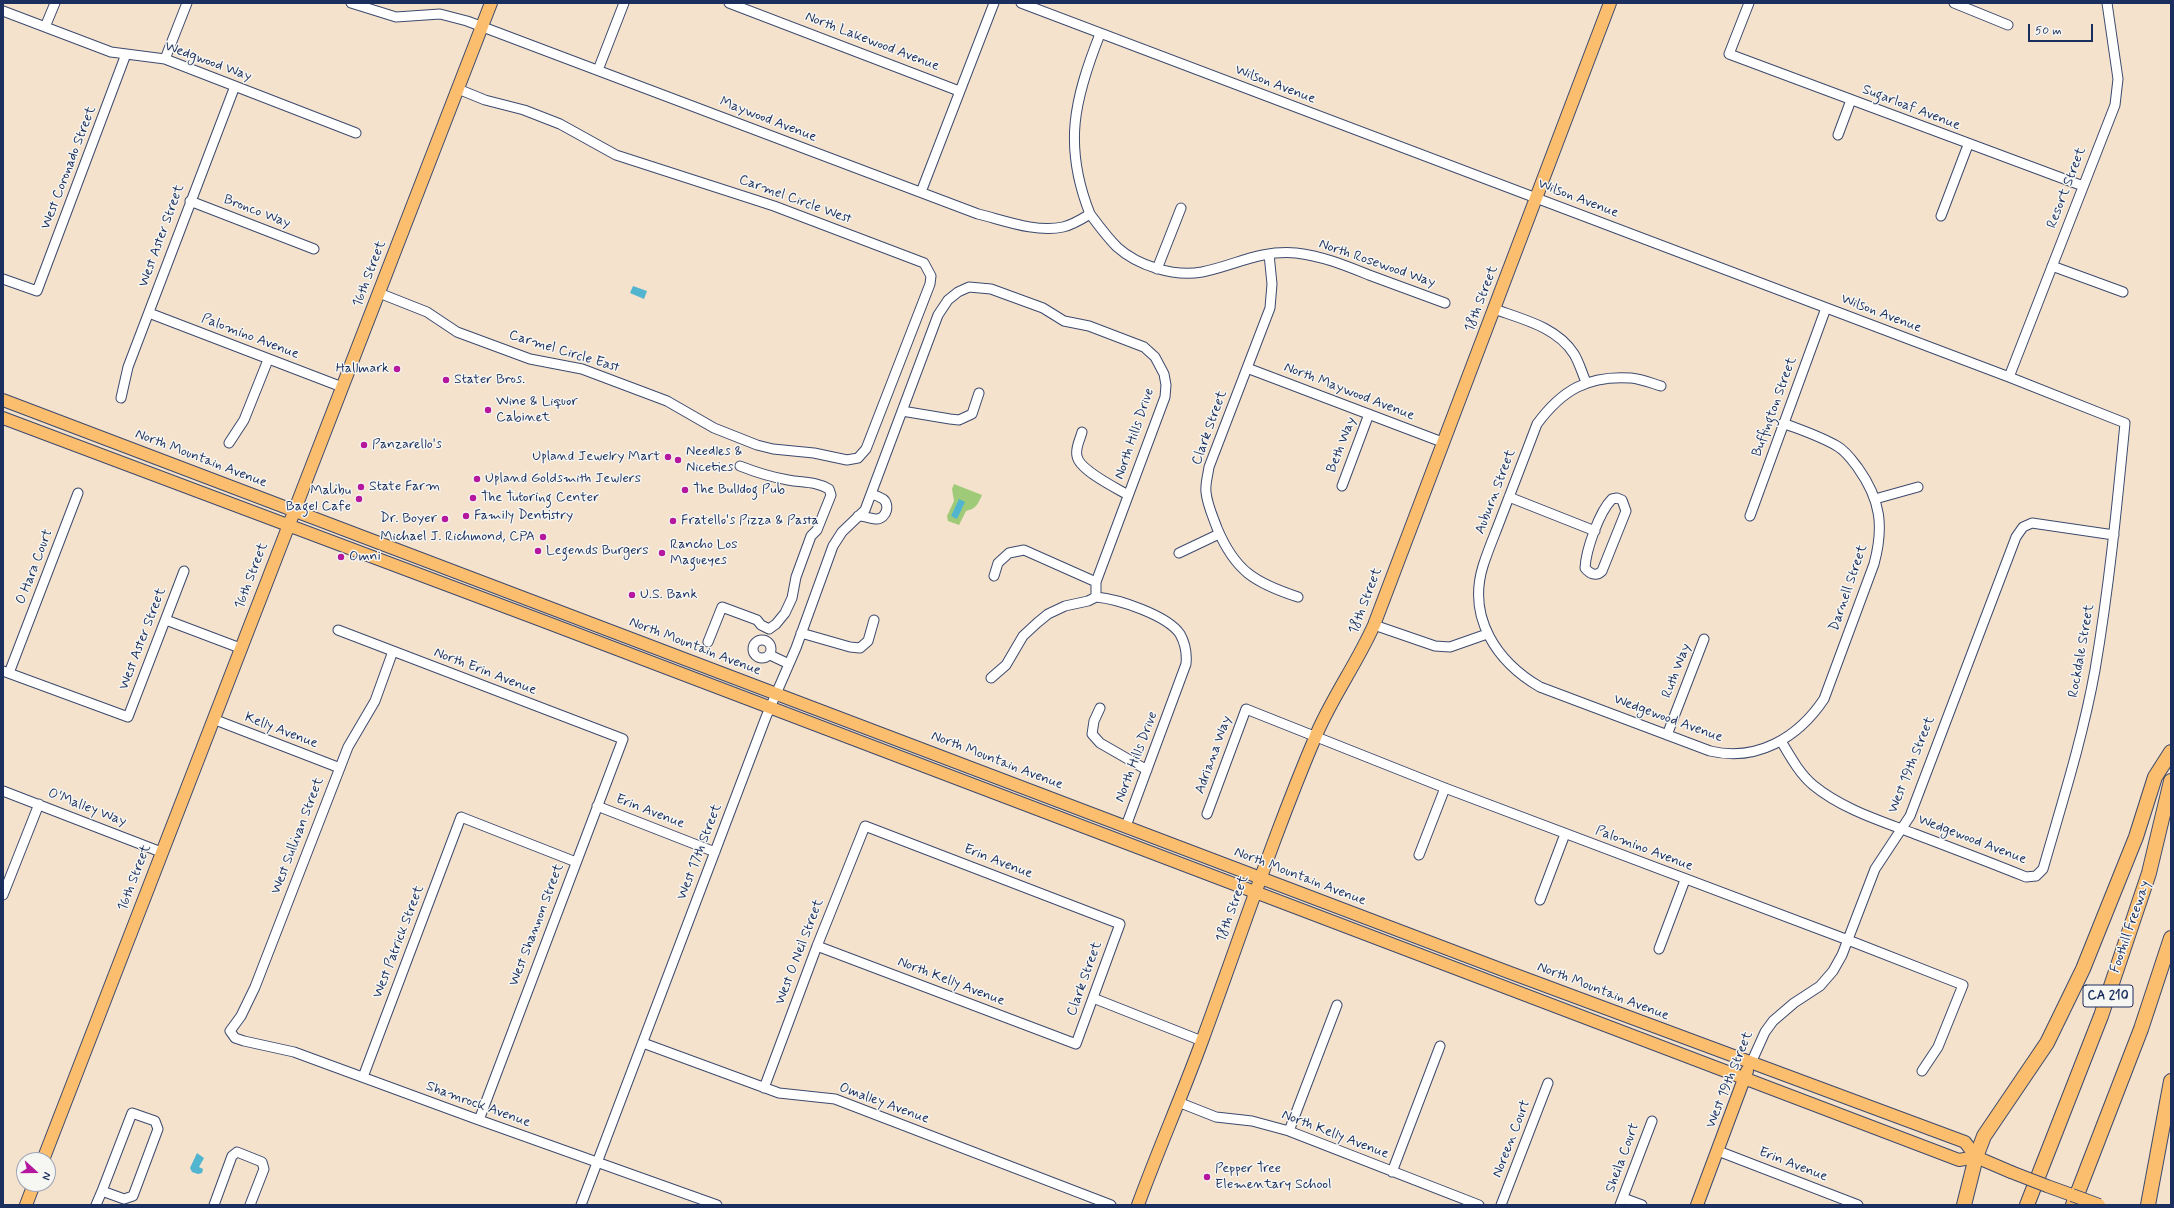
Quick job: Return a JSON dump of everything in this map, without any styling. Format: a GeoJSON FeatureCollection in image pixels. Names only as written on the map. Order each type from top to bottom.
{"type":"FeatureCollection","features":[{"type":"Feature","properties":{"kind":"highway"},"geometry":{"type":"LineString","coordinates":[[1964,1205],[1976,1157],[1984,1136],[2047,1043],[2084,969],[2136,837],[2155,777],[2171,752]]}},
{"type":"Feature","properties":{"kind":"highway","name":"Foothill Freeway"},"geometry":{"type":"LineString","coordinates":[[2027,1205],[2101,1016],[2149,873],[2171,781]]}},
{"type":"Feature","properties":{"kind":"highway","name":"CA 210"},"geometry":{"type":"LineString","coordinates":[[2073,1205],[2141,1029],[2171,938]]}},
{"type":"Feature","properties":{"kind":"highway"},"geometry":{"type":"LineString","coordinates":[[2148,1205],[2171,1081]]}},
{"type":"Feature","properties":{"kind":"main road","name":"16th Street"},"geometry":{"type":"LineString","coordinates":[[46,1152],[491,3]]}},
{"type":"Feature","properties":{"kind":"main road","name":"18th Street"},"geometry":{"type":"LineString","coordinates":[[1138,1205],[1202,1041],[1255,893],[1316,735],[1331,702],[1355,664],[1374,625],[1442,442],[1610,3]]}},
{"type":"Feature","properties":{"kind":"main road","name":"North Mountain Avenue"},"geometry":{"type":"LineString","coordinates":[[3,400],[549,606],[1261,878],[1965,1142],[1976,1157],[2098,1205]]}},
{"type":"Feature","properties":{"kind":"main road","name":"North Mountain Avenue"},"geometry":{"type":"LineString","coordinates":[[3,418],[542,621],[1959,1160],[1976,1157]]}},
{"type":"Feature","properties":{"kind":"main road"},"geometry":{"type":"LineString","coordinates":[[542,621],[549,606]]}},
{"type":"Feature","properties":{"kind":"main road","name":"West 19th Street"},"geometry":{"type":"LineString","coordinates":[[1697,1205],[1744,1078],[1751,1063]]}},
{"type":"Feature","properties":{"kind":"main road"},"geometry":{"type":"LineString","coordinates":[[26,1205],[31,1192]]}},
{"type":"Feature","properties":{"kind":"street"},"geometry":{"type":"LineString","coordinates":[[45,27],[55,3]]}},
{"type":"Feature","properties":{"kind":"street"},"geometry":{"type":"LineString","coordinates":[[165,60],[187,3]]}},
{"type":"Feature","properties":{"kind":"street","name":"Maywood Avenue"},"geometry":{"type":"LineString","coordinates":[[351,3],[396,17],[440,14],[452,16],[978,214],[1036,227],[1055,229],[1065,227],[1090,214]]}},
{"type":"Feature","properties":{"kind":"street"},"geometry":{"type":"LineString","coordinates":[[598,70],[624,3]]}},
{"type":"Feature","properties":{"kind":"street","name":"North Lakewood Avenue"},"geometry":{"type":"LineString","coordinates":[[729,3],[959,91]]}},
{"type":"Feature","properties":{"kind":"street"},"geometry":{"type":"LineString","coordinates":[[921,192],[994,3]]}},
{"type":"Feature","properties":{"kind":"street","name":"Wilson Avenue"},"geometry":{"type":"LineString","coordinates":[[1021,3],[2009,377],[2125,423]]}},
{"type":"Feature","properties":{"kind":"street","name":"Sugarloaf Avenue"},"geometry":{"type":"LineString","coordinates":[[1749,3],[1729,54],[1968,145],[2083,186]]}},
{"type":"Feature","properties":{"kind":"street"},"geometry":{"type":"LineString","coordinates":[[1954,3],[2008,25]]}},
{"type":"Feature","properties":{"kind":"street","name":"Resort Street"},"geometry":{"type":"LineString","coordinates":[[2009,377],[2115,105],[2118,79],[2107,3]]}},
{"type":"Feature","properties":{"kind":"street","name":"Wedgwood Way"},"geometry":{"type":"LineString","coordinates":[[3,11],[111,52],[154,56],[356,133]]}},
{"type":"Feature","properties":{"kind":"street"},"geometry":{"type":"LineString","coordinates":[[1100,34],[1080,91],[1075,113],[1074,138],[1076,168],[1082,192],[1090,214],[1118,248],[1134,258],[1157,269],[1181,208]]}},
{"type":"Feature","properties":{"kind":"street","name":"West Coronado Street"},"geometry":{"type":"LineString","coordinates":[[3,279],[37,291],[126,54]]}},
{"type":"Feature","properties":{"kind":"street","name":"West Aster Street"},"geometry":{"type":"LineString","coordinates":[[121,398],[128,367],[235,86]]}},
{"type":"Feature","properties":{"kind":"street","name":"Carmel Circle West"},"geometry":{"type":"LineString","coordinates":[[458,90],[485,100],[524,110],[560,124],[616,155],[774,206],[924,263],[931,276],[930,284],[877,424],[866,449],[858,458]]}},
{"type":"Feature","properties":{"kind":"street"},"geometry":{"type":"LineString","coordinates":[[1838,135],[1851,100]]}},
{"type":"Feature","properties":{"kind":"street"},"geometry":{"type":"LineString","coordinates":[[1941,216],[1968,145]]}},
{"type":"Feature","properties":{"kind":"street","name":"Bronco Way"},"geometry":{"type":"LineString","coordinates":[[190,201],[314,249]]}},
{"type":"Feature","properties":{"kind":"street","name":"North Rosewood Way"},"geometry":{"type":"LineString","coordinates":[[1157,269],[1180,272],[1202,272],[1252,256],[1294,253],[1319,256],[1445,303]]}},
{"type":"Feature","properties":{"kind":"street","name":"Clark Street"},"geometry":{"type":"LineString","coordinates":[[1269,254],[1272,284],[1270,308],[1209,468],[1206,492],[1219,534],[1230,555],[1243,569],[1272,588],[1298,597]]}},
{"type":"Feature","properties":{"kind":"street"},"geometry":{"type":"LineString","coordinates":[[2052,266],[2123,292]]}},
{"type":"Feature","properties":{"kind":"street","name":"North Hills Drive"},"geometry":{"type":"LineString","coordinates":[[884,461],[938,315],[948,300],[958,292],[969,287],[982,286],[1043,308],[1064,321],[1089,326],[1144,347],[1155,357],[1164,374],[1166,385],[1165,397],[1096,582],[1096,597],[1106,598],[1159,617],[1180,634],[1185,647],[1186,664],[1126,826]]}},
{"type":"Feature","properties":{"kind":"street","name":"Carmel Circle East"},"geometry":{"type":"LineString","coordinates":[[379,293],[427,312],[457,332],[530,359],[582,369],[667,402],[714,428],[757,444],[773,449],[814,453],[847,460],[858,458]]}},
{"type":"Feature","properties":{"kind":"street","name":"Buffington Street"},"geometry":{"type":"LineString","coordinates":[[1750,516],[1826,308]]}},
{"type":"Feature","properties":{"kind":"street"},"geometry":{"type":"LineString","coordinates":[[1494,309],[1541,326],[1560,339],[1573,353],[1586,382],[1632,378],[1660,386]]}},
{"type":"Feature","properties":{"kind":"street","name":"Palomino Avenue"},"geometry":{"type":"LineString","coordinates":[[148,313],[342,388]]}},
{"type":"Feature","properties":{"kind":"street"},"geometry":{"type":"LineString","coordinates":[[229,443],[244,420],[268,360]]}},
{"type":"Feature","properties":{"kind":"street","name":"North Maywood Avenue"},"geometry":{"type":"LineString","coordinates":[[1247,368],[1442,442]]}},
{"type":"Feature","properties":{"kind":"street","name":"Auburn Street"},"geometry":{"type":"LineString","coordinates":[[1487,634],[1480,606],[1480,583],[1483,567],[1537,424],[1550,406],[1568,392],[1586,382]]}},
{"type":"Feature","properties":{"kind":"street"},"geometry":{"type":"LineString","coordinates":[[902,411],[959,420],[972,414],[979,393]]}},
{"type":"Feature","properties":{"kind":"street","name":"Beth Way"},"geometry":{"type":"LineString","coordinates":[[1342,486],[1369,414]]}},
{"type":"Feature","properties":{"kind":"street","name":"Darnell Street"},"geometry":{"type":"LineString","coordinates":[[1781,741],[1813,716],[1824,699],[1876,557],[1880,542],[1880,521],[1875,499],[1863,476],[1849,456],[1838,447],[1783,423]]}},
{"type":"Feature","properties":{"kind":"street","name":"Rockdale Street"},"geometry":{"type":"LineString","coordinates":[[2036,876],[2043,869],[2071,773],[2095,670],[2114,535],[2125,423]]}},
{"type":"Feature","properties":{"kind":"street"},"geometry":{"type":"LineString","coordinates":[[1082,432],[1076,457],[1082,467],[1128,495]]}},
{"type":"Feature","properties":{"kind":"street","name":"West 17th Street"},"geometry":{"type":"LineString","coordinates":[[581,1205],[833,546],[842,532],[865,510],[884,461]]}},
{"type":"Feature","properties":{"kind":"street"},"geometry":{"type":"LineString","coordinates":[[740,466],[790,480],[810,481],[820,484],[829,489],[831,495],[817,530],[809,543],[796,577],[792,598],[785,613],[776,624],[768,629],[765,640]]}},
{"type":"Feature","properties":{"kind":"street"},"geometry":{"type":"LineString","coordinates":[[1875,499],[1918,487]]}},
{"type":"Feature","properties":{"kind":"street","name":"O Hara Court"},"geometry":{"type":"LineString","coordinates":[[6,672],[78,493]]}},
{"type":"Feature","properties":{"kind":"street"},"geometry":{"type":"LineString","coordinates":[[858,516],[877,519],[883,516],[886,512],[887,505],[884,500],[871,494]]}},
{"type":"Feature","properties":{"kind":"street"},"geometry":{"type":"LineString","coordinates":[[1509,497],[1595,531]]}},
{"type":"Feature","properties":{"kind":"street"},"geometry":{"type":"LineString","coordinates":[[1612,499],[1622,500],[1626,510],[1602,571],[1596,575],[1588,572],[1585,568],[1595,531],[1608,503],[1612,499]]}},
{"type":"Feature","properties":{"kind":"street","name":"West 19th Street"},"geometry":{"type":"LineString","coordinates":[[1751,1063],[1765,1032],[1773,1021],[1794,1002],[1820,986],[1833,971],[1848,940],[1875,869],[1903,829],[1910,816],[2016,537],[2022,527],[2032,523],[2114,535]]}},
{"type":"Feature","properties":{"kind":"street"},"geometry":{"type":"LineString","coordinates":[[1179,553],[1219,534]]}},
{"type":"Feature","properties":{"kind":"street"},"geometry":{"type":"LineString","coordinates":[[994,576],[998,563],[1008,553],[1024,550],[1096,582]]}},
{"type":"Feature","properties":{"kind":"street","name":"West Aster Street"},"geometry":{"type":"LineString","coordinates":[[6,672],[128,717],[184,571]]}},
{"type":"Feature","properties":{"kind":"street"},"geometry":{"type":"LineString","coordinates":[[991,678],[1006,665],[1023,636],[1048,614],[1065,606],[1088,601],[1096,597]]}},
{"type":"Feature","properties":{"kind":"street"},"geometry":{"type":"LineString","coordinates":[[708,642],[722,607],[757,620],[761,625],[768,629]]}},
{"type":"Feature","properties":{"kind":"street"},"geometry":{"type":"LineString","coordinates":[[166,620],[240,648]]}},
{"type":"Feature","properties":{"kind":"street"},"geometry":{"type":"LineString","coordinates":[[800,633],[850,647],[860,648],[868,641],[874,620]]}},
{"type":"Feature","properties":{"kind":"street"},"geometry":{"type":"LineString","coordinates":[[1374,625],[1435,646],[1450,648],[1487,634]]}},
{"type":"Feature","properties":{"kind":"street","name":"North Erin Avenue"},"geometry":{"type":"LineString","coordinates":[[338,630],[623,740]]}},
{"type":"Feature","properties":{"kind":"street","name":"Wedgewood Avenue"},"geometry":{"type":"LineString","coordinates":[[1487,634],[1497,651],[1509,664],[1522,677],[1540,687],[1710,751],[1728,754],[1755,752],[1781,741],[1794,764],[1812,784],[1822,792],[1852,808],[2026,877],[2036,876]]}},
{"type":"Feature","properties":{"kind":"street","name":"Ruth Way"},"geometry":{"type":"LineString","coordinates":[[1667,735],[1704,639]]}},
{"type":"Feature","properties":{"kind":"street"},"geometry":{"type":"LineString","coordinates":[[770,655],[771,645],[765,640],[758,641],[753,650],[760,658],[770,655],[789,664]]}},
{"type":"Feature","properties":{"kind":"street","name":"West Sullivan Street"},"geometry":{"type":"LineString","coordinates":[[230,1032],[241,1016],[255,986],[355,731],[375,701],[393,652]]}},
{"type":"Feature","properties":{"kind":"street"},"geometry":{"type":"LineString","coordinates":[[1100,708],[1094,721],[1092,734],[1100,743],[1147,770]]}},
{"type":"Feature","properties":{"kind":"street","name":"Adriana Way"},"geometry":{"type":"LineString","coordinates":[[1207,814],[1246,708],[1316,735]]}},
{"type":"Feature","properties":{"kind":"street","name":"Kelly Avenue"},"geometry":{"type":"LineString","coordinates":[[213,719],[340,768]]}},
{"type":"Feature","properties":{"kind":"street","name":"Palomino Avenue"},"geometry":{"type":"LineString","coordinates":[[1316,735],[1445,788],[1963,985],[1938,1047],[1922,1071]]}},
{"type":"Feature","properties":{"kind":"street","name":"West Shannon Street"},"geometry":{"type":"LineString","coordinates":[[479,1120],[623,740]]}},
{"type":"Feature","properties":{"kind":"street"},"geometry":{"type":"LineString","coordinates":[[1419,855],[1445,788]]}},
{"type":"Feature","properties":{"kind":"street","name":"O'Malley Way"},"geometry":{"type":"LineString","coordinates":[[3,792],[39,804],[161,852]]}},
{"type":"Feature","properties":{"kind":"street"},"geometry":{"type":"LineString","coordinates":[[3,895],[39,804]]}},
{"type":"Feature","properties":{"kind":"street","name":"Erin Avenue"},"geometry":{"type":"LineString","coordinates":[[597,806],[715,852]]}},
{"type":"Feature","properties":{"kind":"street","name":"West Patrick Street"},"geometry":{"type":"LineString","coordinates":[[363,1077],[461,817],[576,862]]}},
{"type":"Feature","properties":{"kind":"street","name":"Erin Avenue"},"geometry":{"type":"LineString","coordinates":[[865,826],[1120,924]]}},
{"type":"Feature","properties":{"kind":"street","name":"West O Neil Street"},"geometry":{"type":"LineString","coordinates":[[764,1088],[817,946],[865,826]]}},
{"type":"Feature","properties":{"kind":"street"},"geometry":{"type":"LineString","coordinates":[[1540,900],[1566,834]]}},
{"type":"Feature","properties":{"kind":"street"},"geometry":{"type":"LineString","coordinates":[[1659,949],[1685,880]]}},
{"type":"Feature","properties":{"kind":"street","name":"Clark Street"},"geometry":{"type":"LineString","coordinates":[[1076,1044],[1120,924]]}},
{"type":"Feature","properties":{"kind":"street","name":"North Kelly Avenue"},"geometry":{"type":"LineString","coordinates":[[817,946],[1076,1044]]}},
{"type":"Feature","properties":{"kind":"street"},"geometry":{"type":"LineString","coordinates":[[1093,998],[1202,1041]]}},
{"type":"Feature","properties":{"kind":"street"},"geometry":{"type":"LineString","coordinates":[[1289,1131],[1336,1005]]}},
{"type":"Feature","properties":{"kind":"street","name":"Shamrock Avenue"},"geometry":{"type":"LineString","coordinates":[[230,1032],[235,1038],[294,1052],[597,1163],[649,1179],[717,1205]]}},
{"type":"Feature","properties":{"kind":"street","name":"Omalley Avenue"},"geometry":{"type":"LineString","coordinates":[[643,1043],[779,1093],[836,1099],[1111,1205]]}},
{"type":"Feature","properties":{"kind":"street"},"geometry":{"type":"LineString","coordinates":[[1392,1172],[1440,1046]]}},
{"type":"Feature","properties":{"kind":"street","name":"Noreen Court"},"geometry":{"type":"LineString","coordinates":[[1502,1205],[1548,1083]]}},
{"type":"Feature","properties":{"kind":"street","name":"North Kelly Avenue"},"geometry":{"type":"LineString","coordinates":[[1178,1102],[1216,1117],[1252,1120],[1289,1131],[1479,1205]]}},
{"type":"Feature","properties":{"kind":"street"},"geometry":{"type":"LineString","coordinates":[[96,1205],[132,1114],[156,1121],[158,1129],[132,1196],[124,1199],[102,1191]]}},
{"type":"Feature","properties":{"kind":"street","name":"Sheila Court"},"geometry":{"type":"LineString","coordinates":[[1622,1201],[1652,1121]]}},
{"type":"Feature","properties":{"kind":"street","name":"Erin Avenue"},"geometry":{"type":"LineString","coordinates":[[1718,1151],[1858,1205]]}},
{"type":"Feature","properties":{"kind":"street"},"geometry":{"type":"LineString","coordinates":[[214,1205],[232,1156],[237,1152],[262,1162],[264,1168],[250,1205]]}},
{"type":"Feature","properties":{"kind":"street"},"geometry":{"type":"LineString","coordinates":[[1622,1201],[1642,1205]]}},
{"type":"Feature","properties":{"kind":"green space"},"geometry":{"type":"Polygon","coordinates":[[[954,484],[982,495],[976,506],[966,511],[959,525],[948,521],[947,516],[954,501],[952,489],[954,484]]]}},
{"type":"Feature","properties":{"kind":"water"},"geometry":{"type":"Polygon","coordinates":[[[633,286],[647,291],[644,299],[630,293],[633,286]]]}},
{"type":"Feature","properties":{"kind":"water"},"geometry":{"type":"Polygon","coordinates":[[[959,499],[965,502],[957,519],[951,516],[959,499]]]}},
{"type":"Feature","properties":{"kind":"water"},"geometry":{"type":"Polygon","coordinates":[[[197,1153],[204,1158],[199,1167],[203,1169],[202,1173],[198,1174],[192,1172],[190,1168],[197,1153]]]}},
{"type":"Feature","properties":{"kind":"place","name":"Hallmark"},"geometry":{"type":"Point","coordinates":[397,369]}},
{"type":"Feature","properties":{"kind":"place","name":"Stater Bros."},"geometry":{"type":"Point","coordinates":[446,380]}},
{"type":"Feature","properties":{"kind":"place","name":"Wine & Liquor Cabinet"},"geometry":{"type":"Point","coordinates":[488,410]}},
{"type":"Feature","properties":{"kind":"place","name":"Panzarello's"},"geometry":{"type":"Point","coordinates":[364,445]}},
{"type":"Feature","properties":{"kind":"place","name":"Upland Jewelry Mart"},"geometry":{"type":"Point","coordinates":[668,457]}},
{"type":"Feature","properties":{"kind":"place","name":"Needles & Niceties"},"geometry":{"type":"Point","coordinates":[678,460]}},
{"type":"Feature","properties":{"kind":"place","name":"Upland Goldsmith Jewlers"},"geometry":{"type":"Point","coordinates":[477,479]}},
{"type":"Feature","properties":{"kind":"place","name":"State Farm"},"geometry":{"type":"Point","coordinates":[361,487]}},
{"type":"Feature","properties":{"kind":"place","name":"The Bulldog Pub"},"geometry":{"type":"Point","coordinates":[685,490]}},
{"type":"Feature","properties":{"kind":"place","name":"The Tutoring Center"},"geometry":{"type":"Point","coordinates":[473,498]}},
{"type":"Feature","properties":{"kind":"place","name":"Malibu Bagel Cafe"},"geometry":{"type":"Point","coordinates":[359,499]}},
{"type":"Feature","properties":{"kind":"place","name":"Family Dentistry"},"geometry":{"type":"Point","coordinates":[466,516]}},
{"type":"Feature","properties":{"kind":"place","name":"Dr. Boyer"},"geometry":{"type":"Point","coordinates":[445,519]}},
{"type":"Feature","properties":{"kind":"place","name":"Fratello's Pizza & Pasta"},"geometry":{"type":"Point","coordinates":[673,521]}},
{"type":"Feature","properties":{"kind":"place","name":"Michael J. Richmond, CPA"},"geometry":{"type":"Point","coordinates":[543,537]}},
{"type":"Feature","properties":{"kind":"place","name":"Legends Burgers"},"geometry":{"type":"Point","coordinates":[538,551]}},
{"type":"Feature","properties":{"kind":"place","name":"Rancho Los Magueyes"},"geometry":{"type":"Point","coordinates":[662,553]}},
{"type":"Feature","properties":{"kind":"place","name":"Omni"},"geometry":{"type":"Point","coordinates":[341,557]}},
{"type":"Feature","properties":{"kind":"place","name":"U.S. Bank"},"geometry":{"type":"Point","coordinates":[632,595]}},
{"type":"Feature","properties":{"kind":"place","name":"Pepper Tree Elementary School"},"geometry":{"type":"Point","coordinates":[1207,1177]}}]}
